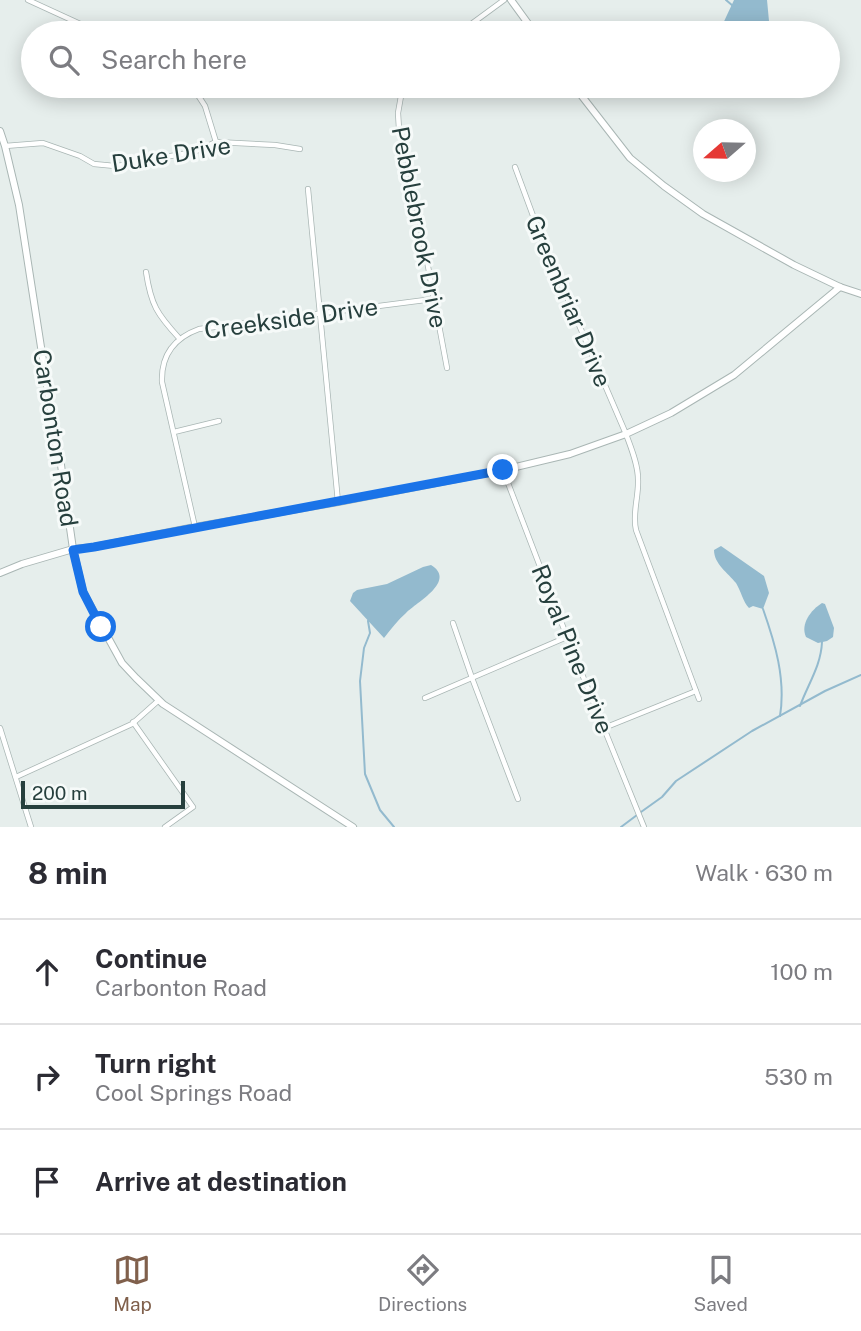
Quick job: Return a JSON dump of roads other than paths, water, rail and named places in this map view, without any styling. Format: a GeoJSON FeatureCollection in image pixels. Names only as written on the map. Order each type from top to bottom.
{"type":"FeatureCollection","features":[{"type":"Feature","properties":{"kind":"street"},"geometry":{"type":"LineString","coordinates":[[28,0],[74,21]]}},
{"type":"Feature","properties":{"kind":"street"},"geometry":{"type":"LineString","coordinates":[[475,21],[504,0]]}},
{"type":"Feature","properties":{"kind":"street"},"geometry":{"type":"LineString","coordinates":[[511,0],[526,21]]}},
{"type":"Feature","properties":{"kind":"street"},"geometry":{"type":"LineString","coordinates":[[200,98],[205,106],[216,142]]}},
{"type":"Feature","properties":{"kind":"street","name":"Pebblebrook Drive"},"geometry":{"type":"LineString","coordinates":[[401,98],[399,129],[410,170],[447,368]]}},
{"type":"Feature","properties":{"kind":"street"},"geometry":{"type":"LineString","coordinates":[[583,98],[630,158],[664,186],[704,214],[794,265],[861,294]]}},
{"type":"Feature","properties":{"kind":"street","name":"Carbonton Road"},"geometry":{"type":"LineString","coordinates":[[0,131],[19,205],[73,550],[83,592],[122,663],[159,700],[353,827]]}},
{"type":"Feature","properties":{"kind":"street","name":"Duke Drive"},"geometry":{"type":"LineString","coordinates":[[5,146],[43,143],[94,164],[115,166],[194,152],[216,142],[267,144],[300,149]]}},
{"type":"Feature","properties":{"kind":"street","name":"Greenbriar Drive"},"geometry":{"type":"LineString","coordinates":[[515,167],[539,232],[634,457],[639,478],[634,513],[636,530],[699,699]]}},
{"type":"Feature","properties":{"kind":"street"},"geometry":{"type":"LineString","coordinates":[[308,190],[338,502]]}},
{"type":"Feature","properties":{"kind":"street"},"geometry":{"type":"LineString","coordinates":[[146,272],[151,300],[156,310],[179,338]]}},
{"type":"Feature","properties":{"kind":"street"},"geometry":{"type":"LineString","coordinates":[[0,573],[73,550],[338,502],[570,454],[626,434],[671,413],[734,374],[840,287]]}},
{"type":"Feature","properties":{"kind":"street","name":"Creekside Drive"},"geometry":{"type":"LineString","coordinates":[[195,527],[164,391],[162,371],[179,338],[199,329],[433,299]]}},
{"type":"Feature","properties":{"kind":"street"},"geometry":{"type":"LineString","coordinates":[[174,432],[219,421]]}},
{"type":"Feature","properties":{"kind":"street","name":"Royal Pine Drive"},"geometry":{"type":"LineString","coordinates":[[503,470],[644,827]]}},
{"type":"Feature","properties":{"kind":"street"},"geometry":{"type":"LineString","coordinates":[[453,623],[518,799]]}},
{"type":"Feature","properties":{"kind":"street"},"geometry":{"type":"LineString","coordinates":[[425,698],[568,637]]}},
{"type":"Feature","properties":{"kind":"street"},"geometry":{"type":"LineString","coordinates":[[604,728],[696,691]]}},
{"type":"Feature","properties":{"kind":"street"},"geometry":{"type":"LineString","coordinates":[[16,778],[133,722],[159,700]]}},
{"type":"Feature","properties":{"kind":"street"},"geometry":{"type":"LineString","coordinates":[[133,722],[193,807],[165,827]]}},
{"type":"Feature","properties":{"kind":"street"},"geometry":{"type":"LineString","coordinates":[[0,728],[31,827]]}},
{"type":"Feature","properties":{"kind":"water"},"geometry":{"type":"Polygon","coordinates":[[[734,0],[767,0],[769,21],[724,21],[734,0]]]}},
{"type":"Feature","properties":{"kind":"water"},"geometry":{"type":"Polygon","coordinates":[[[721,546],[764,576],[769,593],[763,609],[753,606],[749,608],[736,583],[719,564],[714,550],[721,546]]]}},
{"type":"Feature","properties":{"kind":"water"},"geometry":{"type":"Polygon","coordinates":[[[431,565],[438,571],[440,578],[437,584],[384,638],[350,601],[357,590],[387,584],[431,565]]]}},
{"type":"Feature","properties":{"kind":"water"},"geometry":{"type":"Polygon","coordinates":[[[822,603],[825,604],[834,628],[833,637],[818,643],[806,637],[804,627],[814,609],[822,603]]]}},
{"type":"Feature","properties":{"kind":"waterway"},"geometry":{"type":"LineString","coordinates":[[726,0],[733,6]]}},
{"type":"Feature","properties":{"kind":"waterway"},"geometry":{"type":"LineString","coordinates":[[763,609],[780,675],[780,716]]}},
{"type":"Feature","properties":{"kind":"waterway"},"geometry":{"type":"LineString","coordinates":[[370,620],[370,633],[364,648],[360,681],[365,774],[380,810],[394,827]]}},
{"type":"Feature","properties":{"kind":"waterway"},"geometry":{"type":"LineString","coordinates":[[800,706],[817,667],[822,642]]}},
{"type":"Feature","properties":{"kind":"waterway"},"geometry":{"type":"LineString","coordinates":[[641,812],[662,797],[676,781],[752,731],[825,691],[861,675]]}},
{"type":"Feature","properties":{"kind":"waterway"},"geometry":{"type":"LineString","coordinates":[[621,827],[637,815]]}}]}
